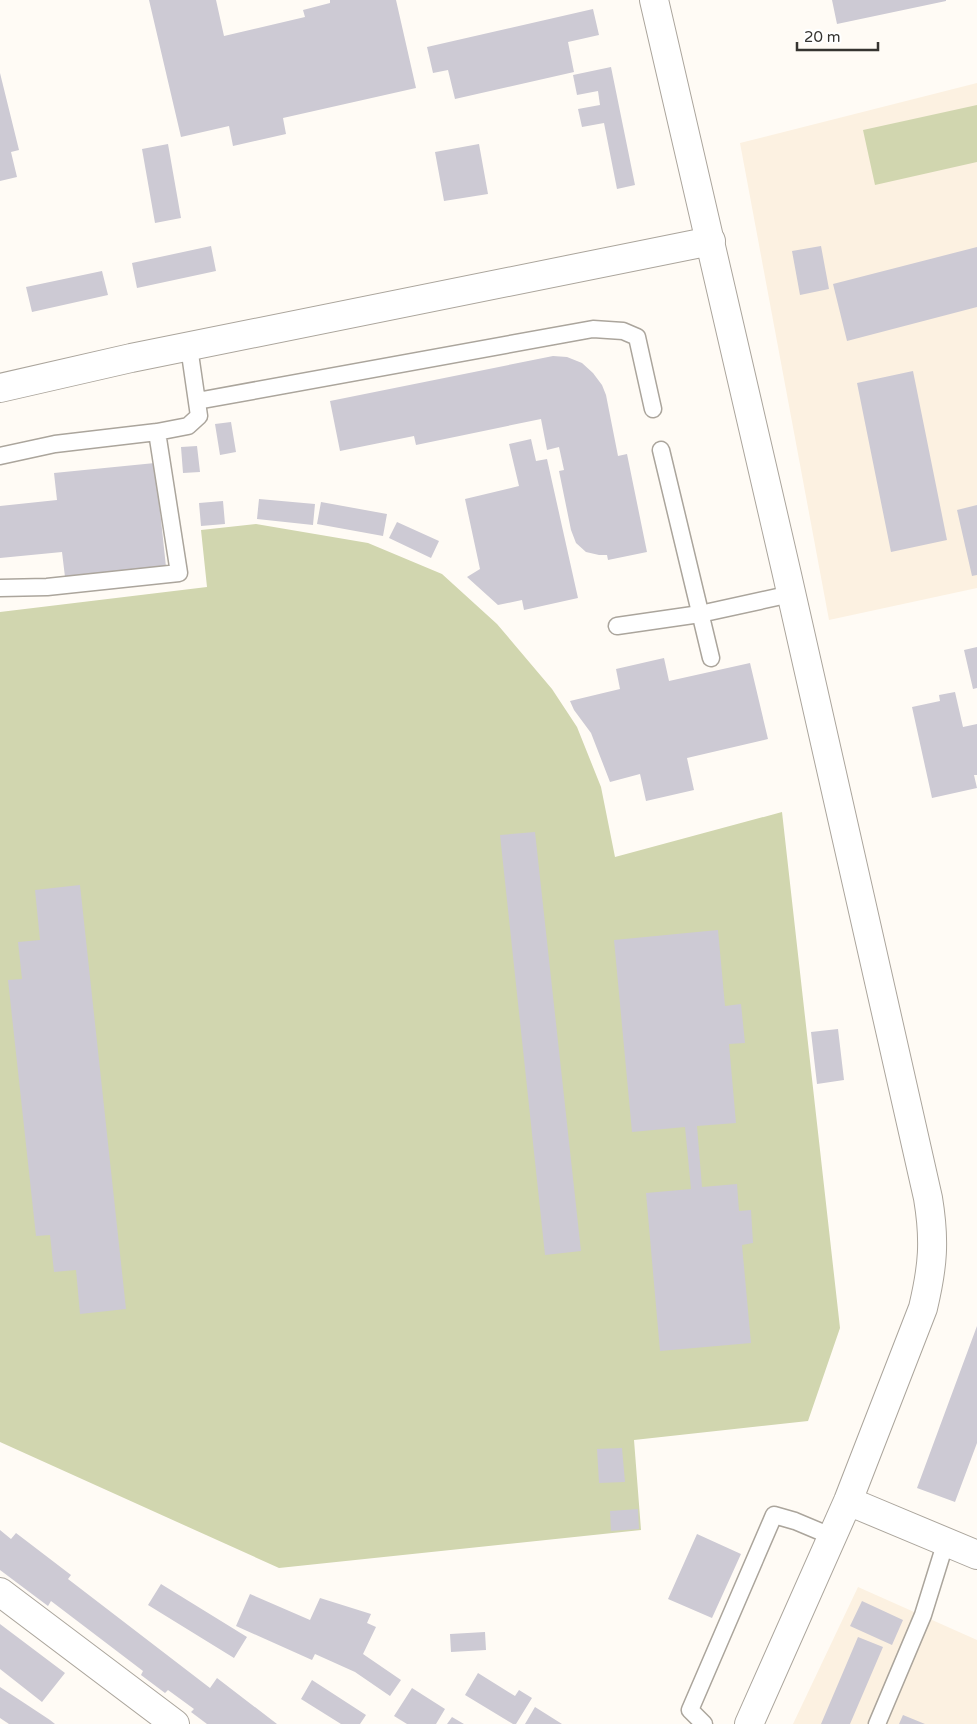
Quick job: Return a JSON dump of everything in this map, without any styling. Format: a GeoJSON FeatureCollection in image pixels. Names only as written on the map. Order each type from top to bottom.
{"type":"FeatureCollection","features":[{"type":"Feature","properties":{"kind":"street"},"geometry":{"type":"LineString","coordinates":[[654,0],[746,392],[928,1198],[933,1228],[929,1284],[923,1308],[848,1502],[749,1724]]}},
{"type":"Feature","properties":{"kind":"street"},"geometry":{"type":"LineString","coordinates":[[0,388],[189,347],[711,241]]}},
{"type":"Feature","properties":{"kind":"street"},"geometry":{"type":"LineString","coordinates":[[848,1502],[977,1555]]}},
{"type":"Feature","properties":{"kind":"street"},"geometry":{"type":"LineString","coordinates":[[0,1592],[175,1724]]}},
{"type":"Feature","properties":{"kind":"lane"},"geometry":{"type":"LineString","coordinates":[[197,400],[593,330],[623,331],[636,337],[653,409]]}},
{"type":"Feature","properties":{"kind":"lane"},"geometry":{"type":"LineString","coordinates":[[0,456],[55,444],[157,432],[188,426],[199,416],[189,347]]}},
{"type":"Feature","properties":{"kind":"lane"},"geometry":{"type":"LineString","coordinates":[[0,588],[47,587],[179,573],[157,432]]}},
{"type":"Feature","properties":{"kind":"lane"},"geometry":{"type":"LineString","coordinates":[[661,450],[711,658]]}},
{"type":"Feature","properties":{"kind":"lane"},"geometry":{"type":"LineString","coordinates":[[617,626],[700,614],[791,594]]}},
{"type":"Feature","properties":{"kind":"lane"},"geometry":{"type":"LineString","coordinates":[[704,1724],[690,1710],[774,1514],[833,1537]]}},
{"type":"Feature","properties":{"kind":"lane"},"geometry":{"type":"LineString","coordinates":[[877,1724],[923,1615],[946,1541]]}},
{"type":"Feature","properties":{"kind":"shaded area"},"geometry":{"type":"Polygon","coordinates":[[[977,83],[977,588],[829,620],[740,143],[977,83]]]}},
{"type":"Feature","properties":{"kind":"shaded area"},"geometry":{"type":"Polygon","coordinates":[[[858,1587],[977,1640],[977,1724],[793,1724],[858,1587]]]}},
{"type":"Feature","properties":{"kind":"green space"},"geometry":{"type":"Polygon","coordinates":[[[977,105],[977,162],[875,185],[863,130],[977,105]]]}},
{"type":"Feature","properties":{"kind":"green space"},"geometry":{"type":"Polygon","coordinates":[[[256,524],[368,543],[442,574],[497,624],[552,689],[577,727],[601,787],[615,857],[782,812],[840,1328],[808,1421],[634,1440],[641,1530],[279,1568],[0,1442],[0,612],[207,587],[201,530],[256,524]]]}},
{"type":"Feature","properties":{"kind":"building"},"geometry":{"type":"Polygon","coordinates":[[[149,0],[216,0],[224,36],[305,17],[303,10],[330,3],[330,0],[396,0],[416,88],[283,118],[286,134],[233,146],[229,126],[181,137],[149,0]]]}},
{"type":"Feature","properties":{"kind":"building"},"geometry":{"type":"Polygon","coordinates":[[[832,0],[946,0],[946,1],[837,24],[832,0]]]}},
{"type":"Feature","properties":{"kind":"building"},"geometry":{"type":"Polygon","coordinates":[[[593,9],[599,35],[568,42],[574,72],[455,99],[448,70],[433,73],[427,47],[593,9]]]}},
{"type":"Feature","properties":{"kind":"building"},"geometry":{"type":"Polygon","coordinates":[[[611,67],[635,185],[617,189],[604,123],[582,127],[578,109],[600,105],[598,91],[577,95],[573,75],[611,67]]]}},
{"type":"Feature","properties":{"kind":"building"},"geometry":{"type":"Polygon","coordinates":[[[0,73],[19,150],[11,152],[17,177],[0,181],[0,73]]]}},
{"type":"Feature","properties":{"kind":"building"},"geometry":{"type":"Polygon","coordinates":[[[168,144],[181,218],[155,223],[142,149],[168,144]]]}},
{"type":"Feature","properties":{"kind":"building"},"geometry":{"type":"Polygon","coordinates":[[[479,144],[488,194],[444,201],[435,152],[479,144]]]}},
{"type":"Feature","properties":{"kind":"building"},"geometry":{"type":"Polygon","coordinates":[[[211,246],[216,271],[137,288],[132,263],[211,246]]]}},
{"type":"Feature","properties":{"kind":"building"},"geometry":{"type":"Polygon","coordinates":[[[821,246],[829,289],[800,295],[792,251],[821,246]]]}},
{"type":"Feature","properties":{"kind":"building"},"geometry":{"type":"Polygon","coordinates":[[[977,247],[977,307],[847,341],[833,284],[977,247]]]}},
{"type":"Feature","properties":{"kind":"building"},"geometry":{"type":"Polygon","coordinates":[[[102,271],[108,295],[32,312],[26,287],[102,271]]]}},
{"type":"Feature","properties":{"kind":"building"},"geometry":{"type":"Polygon","coordinates":[[[553,356],[567,357],[582,363],[602,385],[606,395],[618,456],[627,454],[647,552],[608,560],[607,555],[586,552],[576,543],[571,530],[559,471],[564,470],[559,447],[547,450],[541,419],[416,445],[414,436],[340,451],[330,401],[553,356]]]}},
{"type":"Feature","properties":{"kind":"building"},"geometry":{"type":"Polygon","coordinates":[[[913,371],[947,540],[891,552],[857,383],[913,371]]]}},
{"type":"Feature","properties":{"kind":"building"},"geometry":{"type":"Polygon","coordinates":[[[231,422],[236,452],[220,455],[215,424],[231,422]]]}},
{"type":"Feature","properties":{"kind":"building"},"geometry":{"type":"Polygon","coordinates":[[[531,439],[536,461],[547,459],[578,598],[524,610],[522,600],[498,605],[467,577],[480,569],[465,499],[519,486],[509,444],[531,439]]]}},
{"type":"Feature","properties":{"kind":"building"},"geometry":{"type":"Polygon","coordinates":[[[197,446],[200,472],[183,473],[181,447],[197,446]]]}},
{"type":"Feature","properties":{"kind":"building"},"geometry":{"type":"Polygon","coordinates":[[[155,463],[166,567],[65,577],[62,552],[0,558],[0,506],[57,500],[54,473],[155,463]]]}},
{"type":"Feature","properties":{"kind":"building"},"geometry":{"type":"Polygon","coordinates":[[[259,499],[315,504],[313,525],[257,519],[259,499]]]}},
{"type":"Feature","properties":{"kind":"building"},"geometry":{"type":"Polygon","coordinates":[[[223,501],[225,524],[201,526],[199,503],[223,501]]]}},
{"type":"Feature","properties":{"kind":"building"},"geometry":{"type":"Polygon","coordinates":[[[321,502],[387,514],[383,536],[317,524],[321,502]]]}},
{"type":"Feature","properties":{"kind":"building"},"geometry":{"type":"Polygon","coordinates":[[[977,505],[977,575],[972,576],[957,510],[977,505]]]}},
{"type":"Feature","properties":{"kind":"building"},"geometry":{"type":"Polygon","coordinates":[[[397,522],[439,541],[431,558],[389,538],[397,522]]]}},
{"type":"Feature","properties":{"kind":"building"},"geometry":{"type":"Polygon","coordinates":[[[977,647],[977,688],[973,689],[964,650],[977,647]]]}},
{"type":"Feature","properties":{"kind":"building"},"geometry":{"type":"Polygon","coordinates":[[[664,658],[669,681],[750,663],[768,739],[687,758],[694,790],[646,801],[640,774],[610,782],[591,733],[574,710],[570,701],[620,689],[616,669],[664,658]]]}},
{"type":"Feature","properties":{"kind":"building"},"geometry":{"type":"Polygon","coordinates":[[[955,692],[963,727],[977,724],[977,775],[974,775],[977,788],[932,798],[912,707],[940,701],[939,695],[955,692]]]}},
{"type":"Feature","properties":{"kind":"building"},"geometry":{"type":"Polygon","coordinates":[[[535,832],[581,1251],[545,1255],[500,835],[535,832]]]}},
{"type":"Feature","properties":{"kind":"building"},"geometry":{"type":"Polygon","coordinates":[[[80,885],[126,1309],[80,1314],[76,1270],[54,1272],[50,1235],[36,1236],[8,980],[22,979],[18,942],[40,940],[35,890],[80,885]]]}},
{"type":"Feature","properties":{"kind":"building"},"geometry":{"type":"Polygon","coordinates":[[[718,930],[725,1006],[741,1004],[745,1043],[729,1044],[736,1123],[697,1126],[702,1187],[737,1184],[739,1211],[751,1210],[753,1243],[742,1245],[751,1343],[660,1351],[646,1193],[691,1189],[685,1127],[632,1132],[614,940],[718,930]]]}},
{"type":"Feature","properties":{"kind":"building"},"geometry":{"type":"Polygon","coordinates":[[[838,1029],[844,1080],[817,1084],[811,1032],[838,1029]]]}},
{"type":"Feature","properties":{"kind":"building"},"geometry":{"type":"Polygon","coordinates":[[[977,1326],[977,1443],[955,1502],[917,1488],[977,1326]]]}},
{"type":"Feature","properties":{"kind":"building"},"geometry":{"type":"Polygon","coordinates":[[[622,1448],[625,1482],[599,1483],[597,1449],[622,1448]]]}},
{"type":"Feature","properties":{"kind":"building"},"geometry":{"type":"Polygon","coordinates":[[[638,1509],[639,1529],[611,1531],[610,1511],[638,1509]]]}},
{"type":"Feature","properties":{"kind":"building"},"geometry":{"type":"Polygon","coordinates":[[[0,1530],[11,1539],[16,1533],[71,1575],[68,1579],[210,1688],[217,1678],[277,1724],[207,1724],[191,1712],[194,1709],[168,1690],[165,1693],[141,1675],[143,1671],[51,1601],[48,1606],[0,1570],[0,1530]]]}},
{"type":"Feature","properties":{"kind":"building"},"geometry":{"type":"Polygon","coordinates":[[[697,1534],[741,1554],[712,1618],[668,1599],[697,1534]]]}},
{"type":"Feature","properties":{"kind":"building"},"geometry":{"type":"Polygon","coordinates":[[[161,1584],[247,1637],[234,1658],[148,1605],[161,1584]]]}},
{"type":"Feature","properties":{"kind":"building"},"geometry":{"type":"Polygon","coordinates":[[[250,1594],[310,1620],[320,1598],[371,1614],[367,1623],[376,1627],[363,1654],[401,1680],[390,1696],[355,1672],[315,1654],[312,1660],[236,1626],[250,1594]]]}},
{"type":"Feature","properties":{"kind":"building"},"geometry":{"type":"Polygon","coordinates":[[[862,1601],[903,1620],[892,1645],[850,1626],[862,1601]]]}},
{"type":"Feature","properties":{"kind":"building"},"geometry":{"type":"Polygon","coordinates":[[[0,1624],[65,1673],[42,1702],[0,1669],[0,1624]]]}},
{"type":"Feature","properties":{"kind":"building"},"geometry":{"type":"Polygon","coordinates":[[[485,1632],[486,1650],[451,1652],[450,1634],[485,1632]]]}},
{"type":"Feature","properties":{"kind":"building"},"geometry":{"type":"Polygon","coordinates":[[[858,1637],[883,1647],[850,1724],[821,1724],[858,1637]]]}},
{"type":"Feature","properties":{"kind":"building"},"geometry":{"type":"Polygon","coordinates":[[[478,1673],[515,1696],[519,1690],[532,1698],[516,1724],[465,1695],[478,1673]]]}},
{"type":"Feature","properties":{"kind":"building"},"geometry":{"type":"Polygon","coordinates":[[[312,1680],[366,1715],[360,1724],[341,1724],[301,1699],[312,1680]]]}},
{"type":"Feature","properties":{"kind":"building"},"geometry":{"type":"Polygon","coordinates":[[[0,1687],[55,1724],[9,1724],[0,1718],[0,1687]]]}},
{"type":"Feature","properties":{"kind":"building"},"geometry":{"type":"Polygon","coordinates":[[[412,1688],[445,1709],[436,1724],[407,1724],[394,1716],[412,1688]]]}},
{"type":"Feature","properties":{"kind":"building"},"geometry":{"type":"Polygon","coordinates":[[[535,1707],[562,1724],[525,1724],[535,1707]]]}},
{"type":"Feature","properties":{"kind":"building"},"geometry":{"type":"Polygon","coordinates":[[[903,1715],[925,1724],[899,1724],[903,1715]]]}},
{"type":"Feature","properties":{"kind":"building"},"geometry":{"type":"Polygon","coordinates":[[[452,1717],[464,1724],[447,1724],[452,1717]]]}}]}
